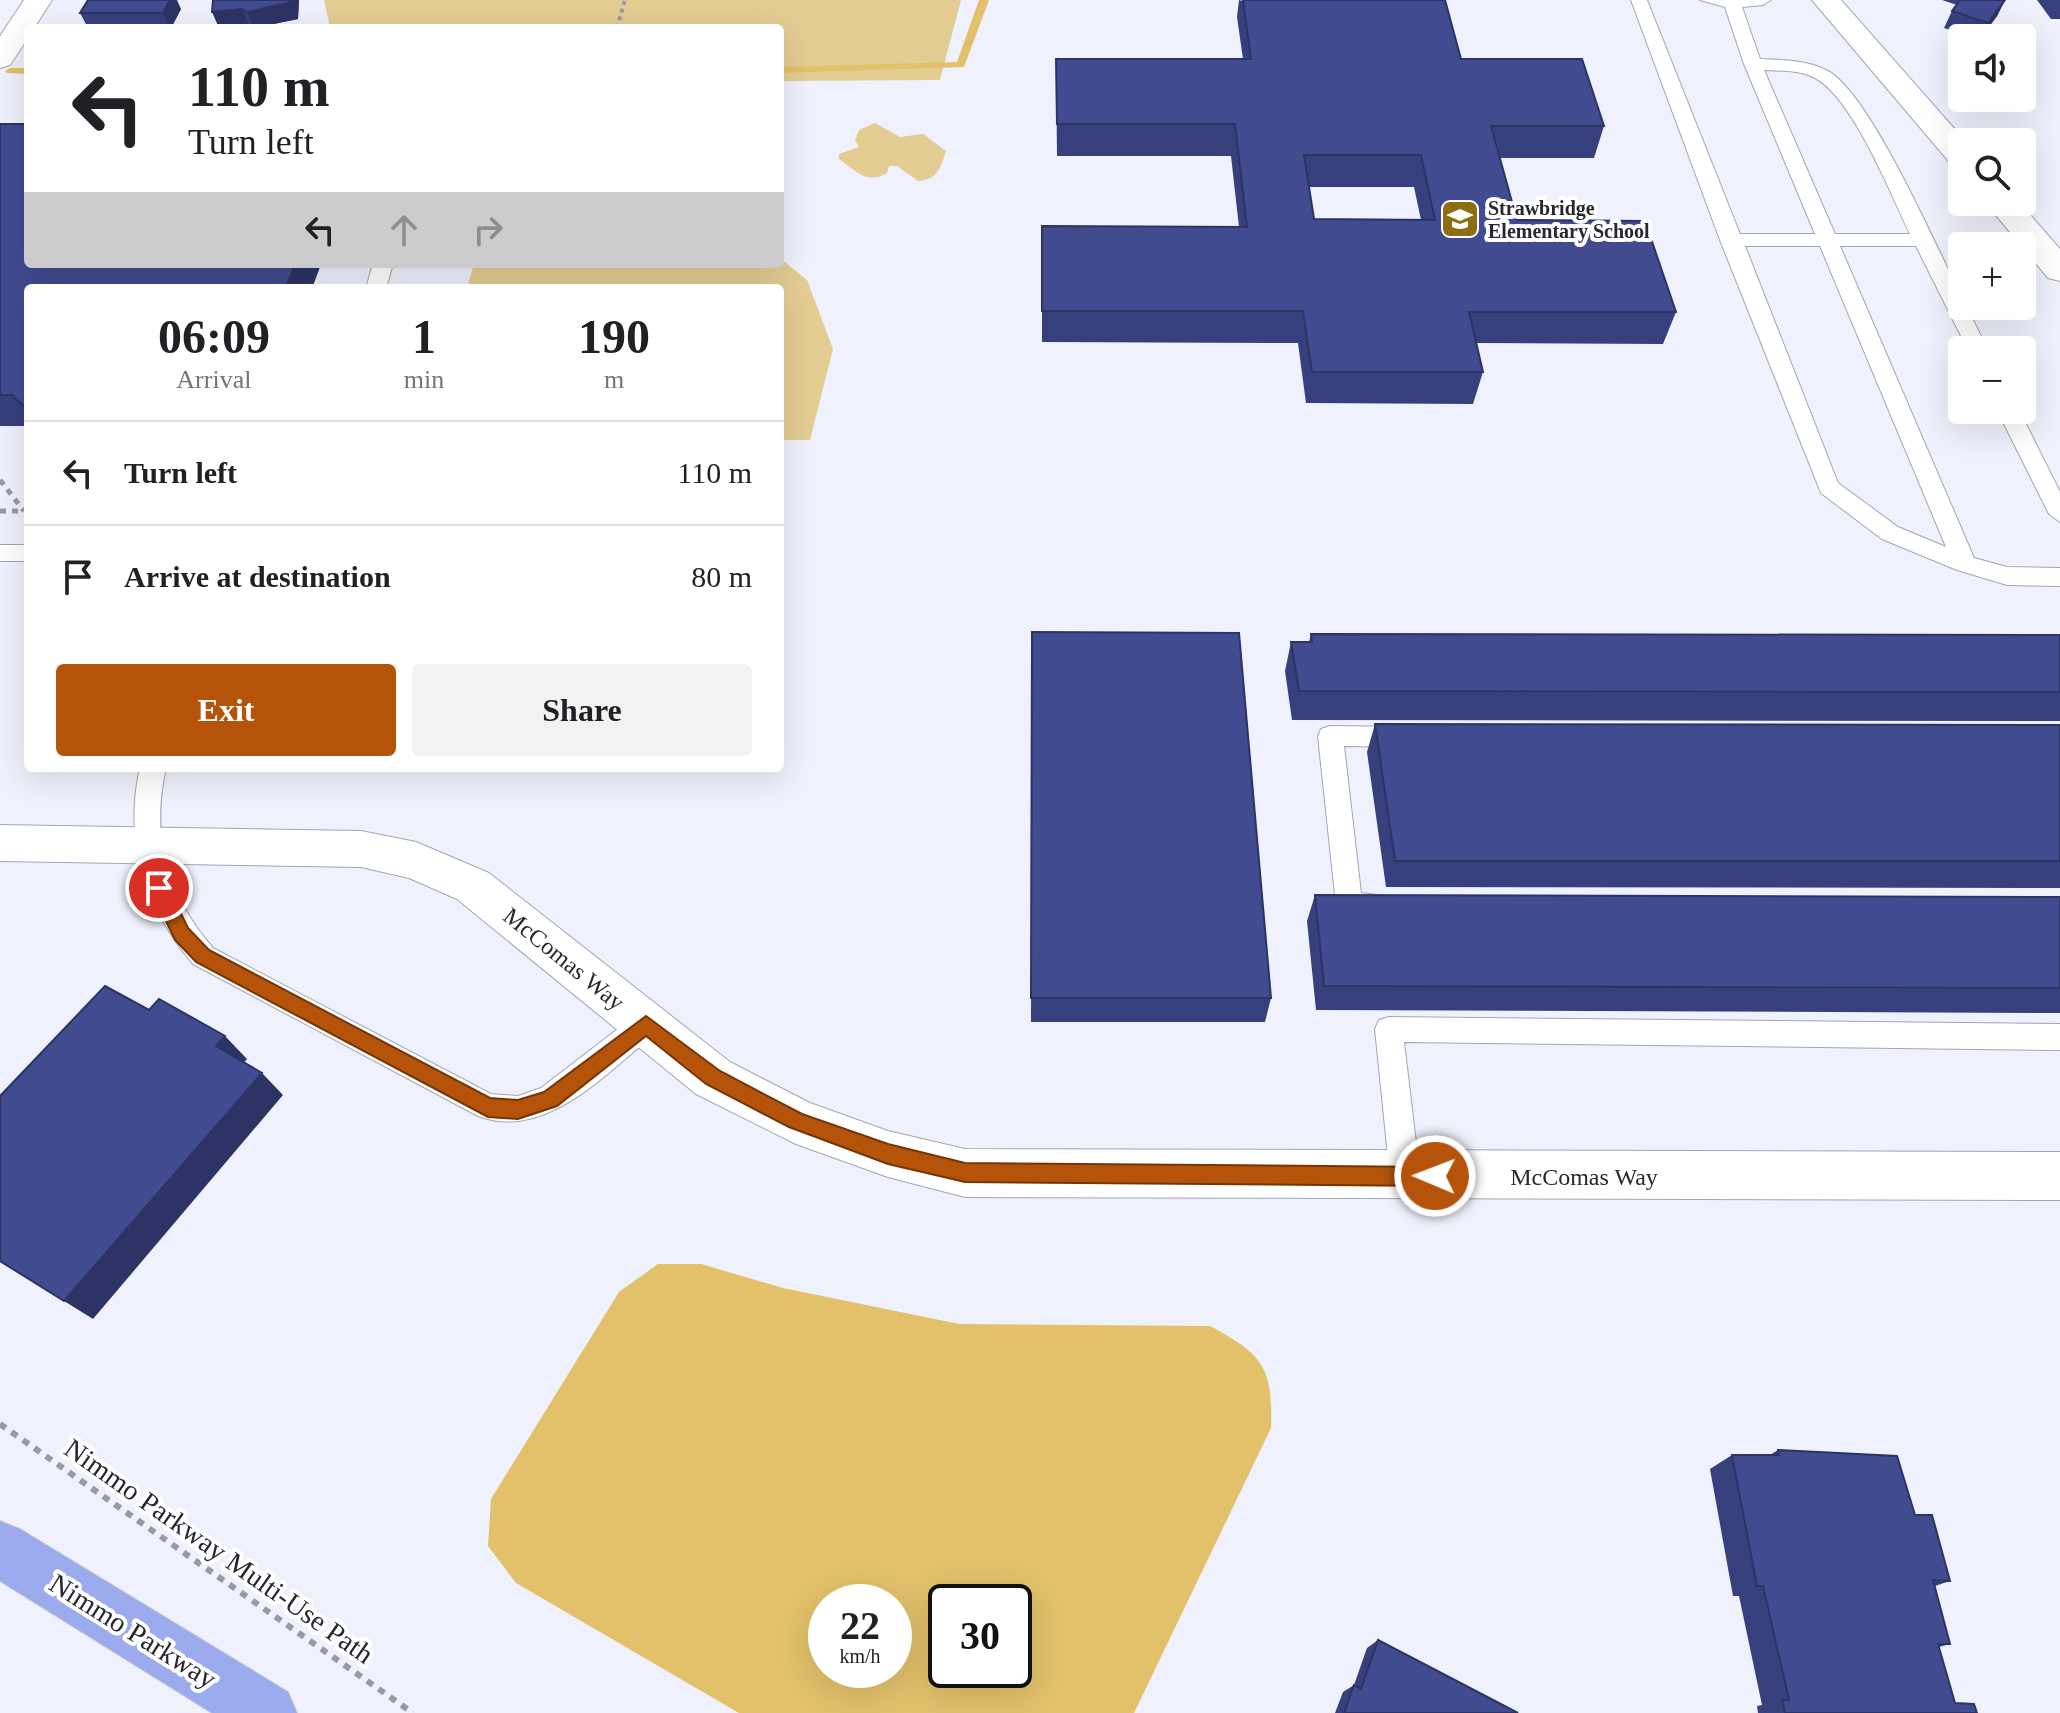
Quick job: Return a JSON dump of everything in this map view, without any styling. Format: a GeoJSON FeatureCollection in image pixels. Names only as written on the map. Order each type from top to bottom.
{"type":"FeatureCollection","features":[{"type":"Feature","properties":{"kind":"highway","name":"Nimmo Parkway"},"geometry":{"type":"LineString","coordinates":[[0,1549],[267,1713]]}},
{"type":"Feature","properties":{"kind":"street"},"geometry":{"type":"LineString","coordinates":[[0,59],[38,0]]}},
{"type":"Feature","properties":{"kind":"street"},"geometry":{"type":"LineString","coordinates":[[1826,0],[1948,141]]}},
{"type":"Feature","properties":{"kind":"street"},"geometry":{"type":"LineString","coordinates":[[2013,216],[2060,270]]}},
{"type":"Feature","properties":{"kind":"street","name":"McComas Way"},"geometry":{"type":"LineString","coordinates":[[0,843],[361,849],[416,861],[473,886],[713,1078],[796,1121],[888,1154],[965,1173],[2060,1176]]}},
{"type":"Feature","properties":{"kind":"lane"},"geometry":{"type":"LineString","coordinates":[[1639,0],[1730,240],[1829,487],[1890,533],[1965,564],[2007,576],[2060,577]]}},
{"type":"Feature","properties":{"kind":"lane"},"geometry":{"type":"LineString","coordinates":[[1708,0],[1732,3],[1763,0]]}},
{"type":"Feature","properties":{"kind":"lane"},"geometry":{"type":"LineString","coordinates":[[1732,3],[1753,64],[1965,564]]}},
{"type":"Feature","properties":{"kind":"lane"},"geometry":{"type":"LineString","coordinates":[[1753,64],[1794,66],[1822,74],[1860,114],[1971,336]]}},
{"type":"Feature","properties":{"kind":"lane"},"geometry":{"type":"LineString","coordinates":[[1730,240],[1924,240]]}},
{"type":"Feature","properties":{"kind":"lane"},"geometry":{"type":"LineString","coordinates":[[2015,424],[2060,514]]}},
{"type":"Feature","properties":{"kind":"lane"},"geometry":{"type":"LineString","coordinates":[[0,553],[24,553]]}},
{"type":"Feature","properties":{"kind":"lane"},"geometry":{"type":"LineString","coordinates":[[1397,904],[1349,904],[1330,736],[1426,737]]}},
{"type":"Feature","properties":{"kind":"lane"},"geometry":{"type":"LineString","coordinates":[[152,772],[148,792],[147,844],[159,888],[181,934],[203,956],[488,1107],[518,1109],[550,1099],[646,1024]]}},
{"type":"Feature","properties":{"kind":"lane"},"geometry":{"type":"LineString","coordinates":[[1405,1176],[1389,1029],[2060,1037]]}},
{"type":"Feature","properties":{"kind":"path"},"geometry":{"type":"LineString","coordinates":[[618,24],[625,0]]}},
{"type":"Feature","properties":{"kind":"path"},"geometry":{"type":"LineString","coordinates":[[0,480],[24,509]]}},
{"type":"Feature","properties":{"kind":"path"},"geometry":{"type":"LineString","coordinates":[[0,511],[24,511]]}},
{"type":"Feature","properties":{"kind":"path","name":"Nimmo Parkway Multi-Use Path"},"geometry":{"type":"LineString","coordinates":[[0,1424],[413,1713]]}},
{"type":"Feature","properties":{"kind":"shaded area"},"geometry":{"type":"Polygon","coordinates":[[[324,0],[961,0],[940,80],[784,81],[784,24],[329,24],[324,0]]]}},
{"type":"Feature","properties":{"kind":"shaded area"},"geometry":{"type":"Polygon","coordinates":[[[875,123],[900,137],[923,134],[946,151],[937,172],[930,178],[918,181],[897,166],[889,166],[887,173],[873,178],[856,172],[839,159],[839,154],[859,147],[855,140],[859,130],[875,123]]]}},
{"type":"Feature","properties":{"kind":"shaded area"},"geometry":{"type":"Polygon","coordinates":[[[784,261],[807,280],[833,349],[810,440],[784,440],[784,284],[468,284],[473,268],[784,268],[784,261]]]}},
{"type":"Feature","properties":{"kind":"shaded area"},"geometry":{"type":"Polygon","coordinates":[[[658,1264],[701,1264],[783,1288],[959,1324],[1210,1326],[1254,1355],[1262,1365],[1270,1391],[1271,1428],[1134,1713],[739,1713],[516,1583],[488,1546],[491,1499],[619,1292],[658,1264]]]}},
{"type":"Feature","properties":{"kind":"building"},"geometry":{"type":"Polygon","coordinates":[[[88,0],[170,0],[163,13],[80,13],[88,0]]]}},
{"type":"Feature","properties":{"kind":"building"},"geometry":{"type":"Polygon","coordinates":[[[213,0],[292,0],[247,12],[242,9],[212,12],[213,0]]]}},
{"type":"Feature","properties":{"kind":"building","name":"Strawbridge Elementary School"},"geometry":{"type":"Polygon","coordinates":[[[1243,0],[1445,0],[1461,59],[1582,59],[1604,126],[1491,126],[1517,220],[1645,221],[1676,312],[1469,312],[1483,372],[1312,372],[1303,311],[1042,311],[1042,226],[1247,227],[1235,124],[1057,124],[1056,59],[1251,59],[1243,0]],[[1304,155],[1314,219],[1435,220],[1421,155],[1304,155]]]}},
{"type":"Feature","properties":{"kind":"building"},"geometry":{"type":"Polygon","coordinates":[[[1960,0],[2005,0],[1988,23],[1952,11],[1960,0]]]}},
{"type":"Feature","properties":{"kind":"building"},"geometry":{"type":"Polygon","coordinates":[[[0,124],[24,124],[24,268],[294,268],[288,284],[24,284],[24,407],[12,395],[0,395],[0,124]]]}},
{"type":"Feature","properties":{"kind":"building"},"geometry":{"type":"Polygon","coordinates":[[[1032,632],[1239,633],[1271,998],[1031,998],[1032,632]]]}},
{"type":"Feature","properties":{"kind":"building"},"geometry":{"type":"Polygon","coordinates":[[[1311,634],[2060,635],[2060,692],[1299,691],[1291,642],[1312,642],[1311,634]]]}},
{"type":"Feature","properties":{"kind":"building"},"geometry":{"type":"Polygon","coordinates":[[[1375,724],[2060,725],[2060,861],[1395,861],[1375,724]]]}},
{"type":"Feature","properties":{"kind":"building"},"geometry":{"type":"Polygon","coordinates":[[[1315,895],[2060,897],[2060,988],[1324,986],[1315,895]]]}},
{"type":"Feature","properties":{"kind":"building"},"geometry":{"type":"Polygon","coordinates":[[[105,986],[149,1010],[159,999],[225,1036],[216,1046],[262,1073],[64,1301],[0,1261],[0,1096],[105,986]]]}},
{"type":"Feature","properties":{"kind":"building"},"geometry":{"type":"Polygon","coordinates":[[[1778,1450],[1897,1456],[1915,1515],[1932,1515],[1950,1581],[1933,1580],[1950,1644],[1938,1644],[1955,1703],[1974,1704],[1977,1713],[1785,1713],[1782,1700],[1789,1700],[1763,1586],[1757,1586],[1732,1455],[1779,1455],[1778,1450]]]}},
{"type":"Feature","properties":{"kind":"building"},"geometry":{"type":"Polygon","coordinates":[[[1378,1640],[1518,1713],[1344,1713],[1354,1685],[1361,1689],[1378,1640]]]}},
{"type":"Feature","properties":{"kind":"waterway"},"geometry":{"type":"LineString","coordinates":[[784,70],[961,65],[984,0]]}},
{"type":"Feature","properties":{"kind":"waterway"},"geometry":{"type":"LineString","coordinates":[[10,71],[24,71]]}},
{"type":"Feature","properties":{"kind":"place","name":"Strawbridge Elementary School"},"geometry":{"type":"Point","coordinates":[1460,219]}},
{"type":"Feature","properties":{"kind":"route"},"geometry":{"type":"LineString","coordinates":[[159,888],[181,934],[203,956],[488,1107],[518,1109],[550,1099],[646,1024],[713,1078],[796,1121],[888,1154],[965,1173],[1435,1176]]}}]}
